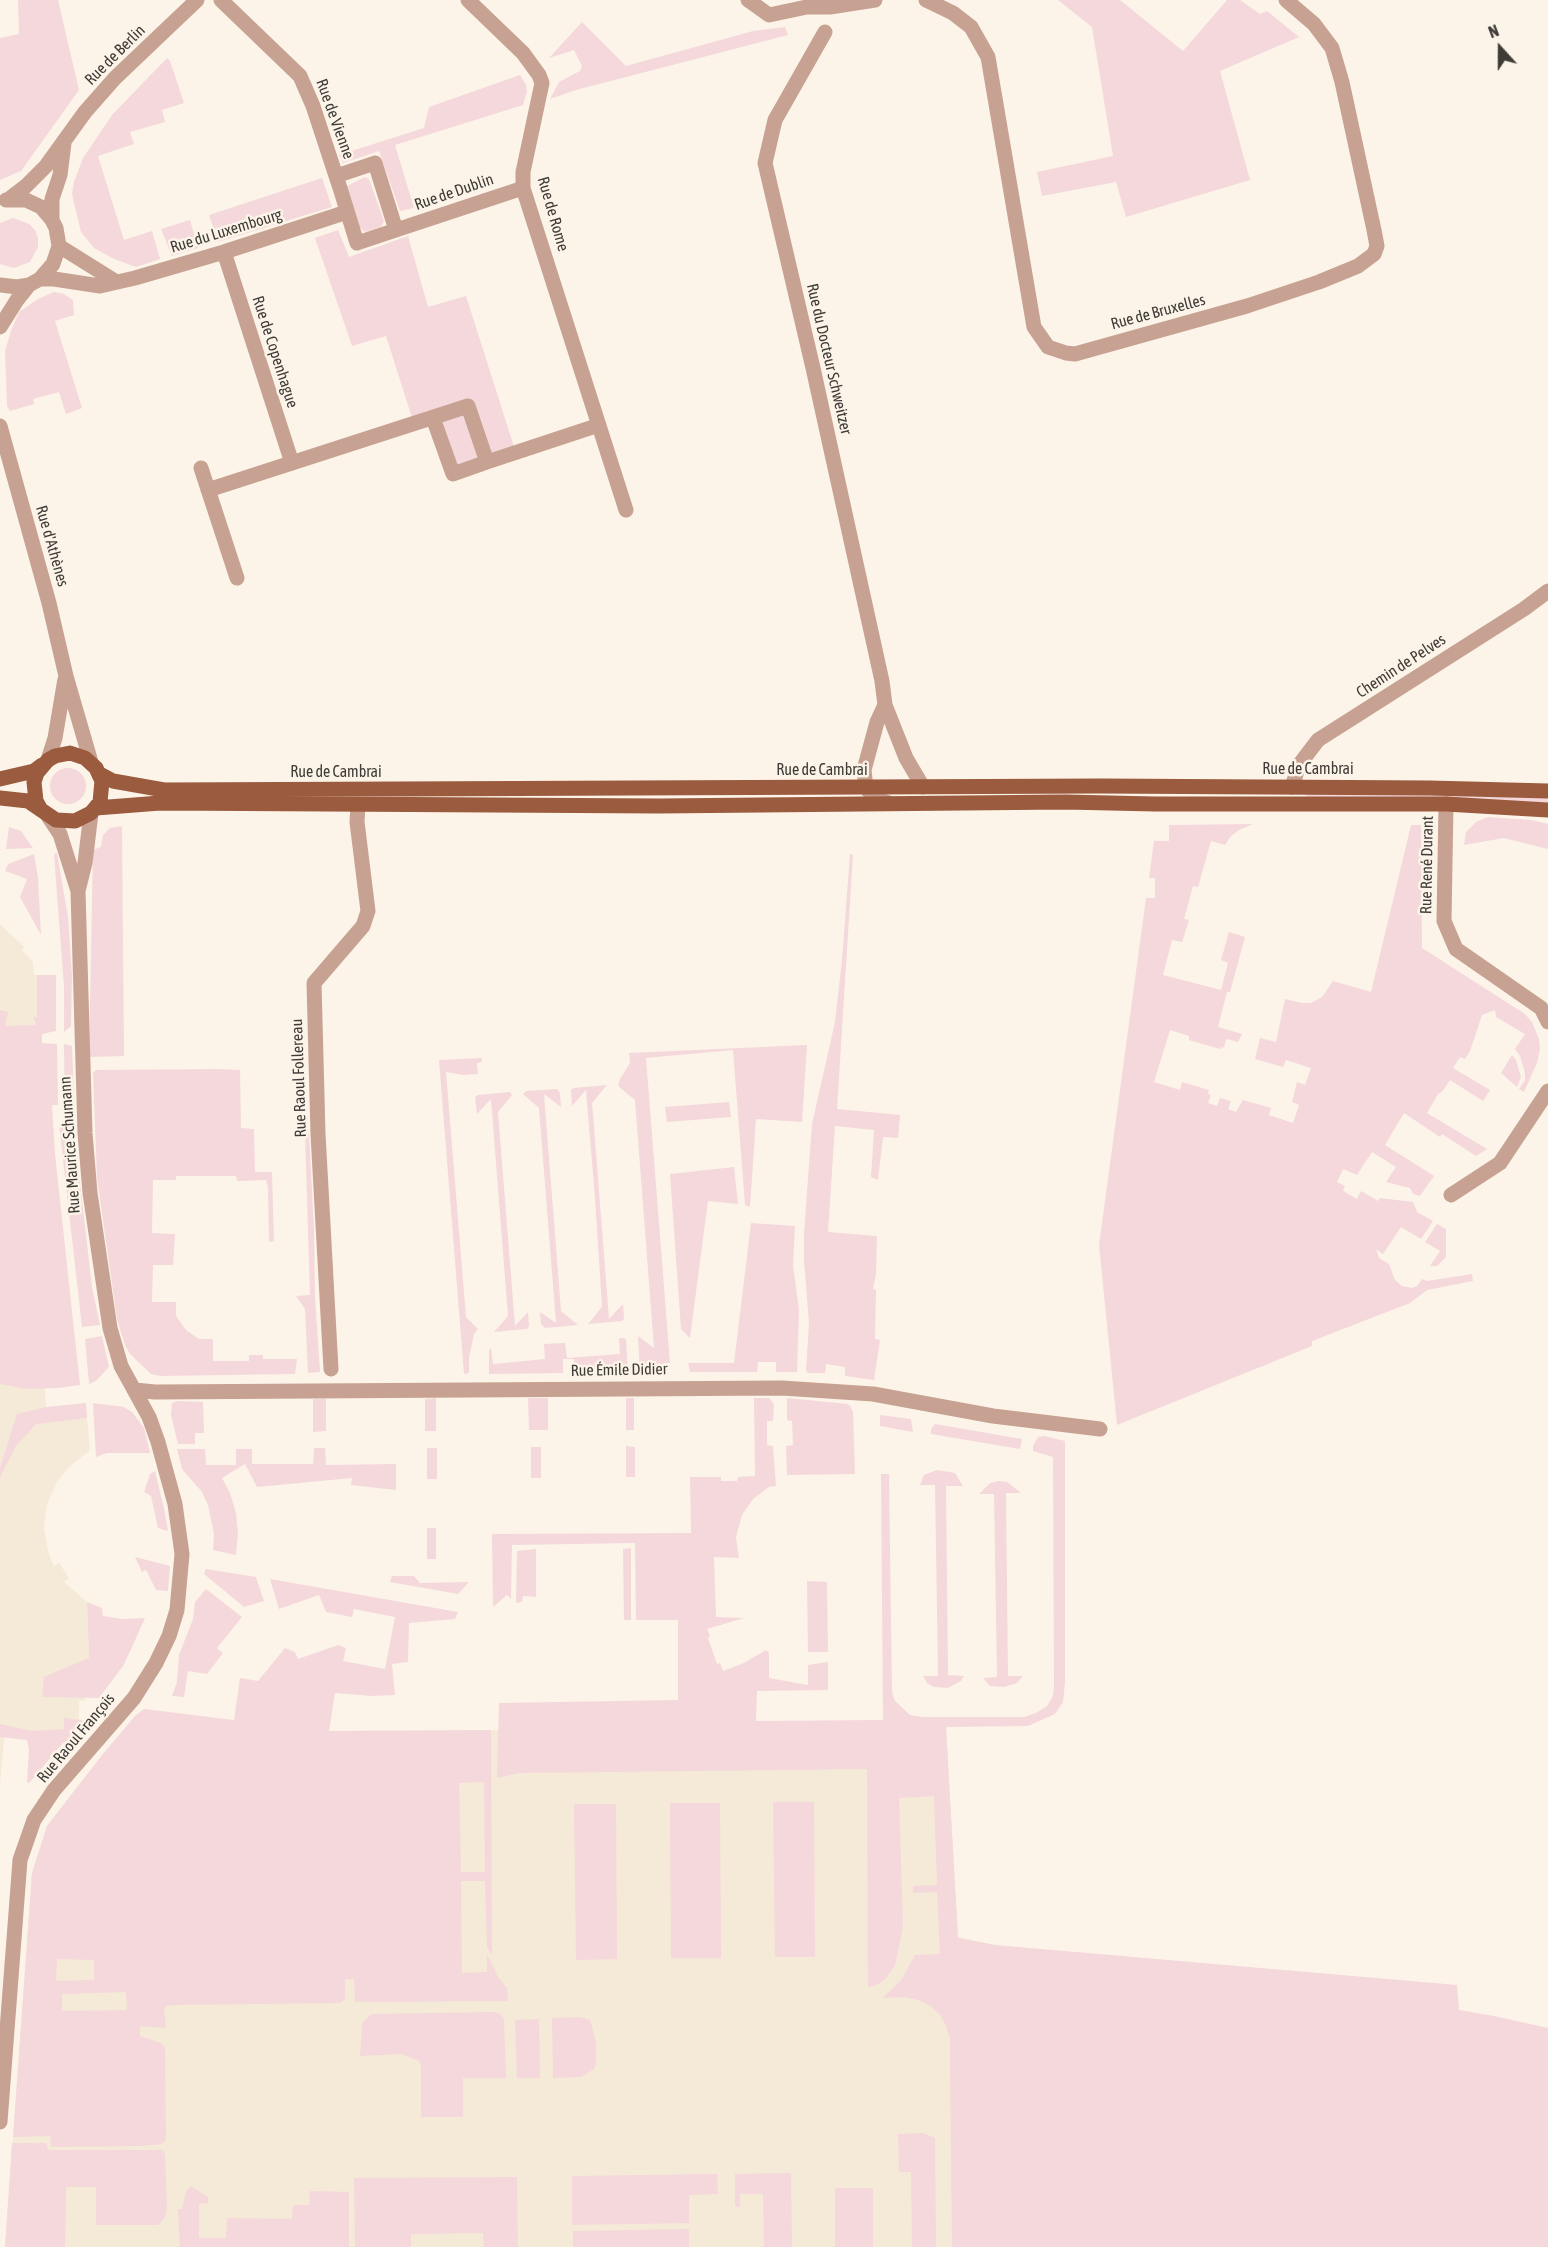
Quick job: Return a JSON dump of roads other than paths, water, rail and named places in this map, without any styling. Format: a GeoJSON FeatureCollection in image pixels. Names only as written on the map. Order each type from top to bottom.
{"type":"FeatureCollection","features":[{"type":"Feature","properties":{"kind":"main road"},"geometry":{"type":"LineString","coordinates":[[0,778],[34,771],[55,756],[70,753],[95,768],[103,788],[94,811],[75,821],[65,822],[45,813],[28,801],[1,798]]}},
{"type":"Feature","properties":{"kind":"main road"},"geometry":{"type":"LineString","coordinates":[[45,763],[34,782],[36,801],[45,813]]}},
{"type":"Feature","properties":{"kind":"main road","name":"Rue de Cambrai"},"geometry":{"type":"LineString","coordinates":[[95,768],[113,781],[164,790],[1292,787],[1548,791]]}},
{"type":"Feature","properties":{"kind":"main road","name":"Rue de Cambrai"},"geometry":{"type":"LineString","coordinates":[[94,811],[137,804],[659,806],[889,803],[1446,804],[1548,810]]}},
{"type":"Feature","properties":{"kind":"street","name":"Rue de Berlin"},"geometry":{"type":"LineString","coordinates":[[4,200],[26,186],[46,166],[85,112],[115,78],[197,0]]}},
{"type":"Feature","properties":{"kind":"street","name":"Rue de Vienne"},"geometry":{"type":"LineString","coordinates":[[221,0],[300,76],[314,106],[347,212]]}},
{"type":"Feature","properties":{"kind":"street","name":"Rue de Rome"},"geometry":{"type":"LineString","coordinates":[[468,0],[523,53],[542,83],[523,172],[524,188],[626,510]]}},
{"type":"Feature","properties":{"kind":"street"},"geometry":{"type":"LineString","coordinates":[[748,0],[769,15],[807,7],[830,7],[875,0]]}},
{"type":"Feature","properties":{"kind":"street","name":"Rue de Bruxelles"},"geometry":{"type":"LineString","coordinates":[[926,0],[953,13],[971,27],[988,57],[1034,327],[1048,347],[1075,354],[1247,306],[1319,282],[1353,270],[1374,254],[1377,246],[1374,230],[1342,81],[1332,48],[1314,24],[1286,0]]}},
{"type":"Feature","properties":{"kind":"street","name":"Rue du Docteur Schweitzer"},"geometry":{"type":"LineString","coordinates":[[825,32],[775,120],[765,163],[813,368],[882,681],[885,705],[906,758],[923,787]]}},
{"type":"Feature","properties":{"kind":"street"},"geometry":{"type":"LineString","coordinates":[[52,220],[52,199],[60,175],[64,140]]}},
{"type":"Feature","properties":{"kind":"street"},"geometry":{"type":"LineString","coordinates":[[336,176],[375,163],[396,230]]}},
{"type":"Feature","properties":{"kind":"street","name":"Rue de Dublin"},"geometry":{"type":"LineString","coordinates":[[347,212],[357,243],[524,188]]}},
{"type":"Feature","properties":{"kind":"street"},"geometry":{"type":"LineString","coordinates":[[0,327],[35,282],[53,264],[59,246],[56,228],[41,207],[26,200],[4,200]]}},
{"type":"Feature","properties":{"kind":"street","name":"Rue du Luxembourg"},"geometry":{"type":"LineString","coordinates":[[0,285],[17,287],[54,279],[100,286],[225,252],[347,212]]}},
{"type":"Feature","properties":{"kind":"street"},"geometry":{"type":"LineString","coordinates":[[59,246],[115,281]]}},
{"type":"Feature","properties":{"kind":"street","name":"Rue de Copenhague"},"geometry":{"type":"LineString","coordinates":[[225,252],[292,463]]}},
{"type":"Feature","properties":{"kind":"street"},"geometry":{"type":"LineString","coordinates":[[208,490],[468,406],[487,462]]}},
{"type":"Feature","properties":{"kind":"street"},"geometry":{"type":"LineString","coordinates":[[433,418],[453,474],[599,425]]}},
{"type":"Feature","properties":{"kind":"street","name":"Rue d'Athènes"},"geometry":{"type":"LineString","coordinates":[[0,426],[49,603],[66,676],[95,768]]}},
{"type":"Feature","properties":{"kind":"street"},"geometry":{"type":"LineString","coordinates":[[201,468],[237,578]]}},
{"type":"Feature","properties":{"kind":"street","name":"Chemin de Pelves"},"geometry":{"type":"LineString","coordinates":[[1292,787],[1299,765],[1318,740],[1524,609],[1548,591]]}},
{"type":"Feature","properties":{"kind":"street"},"geometry":{"type":"LineString","coordinates":[[45,763],[55,738],[66,676]]}},
{"type":"Feature","properties":{"kind":"street"},"geometry":{"type":"LineString","coordinates":[[885,705],[877,722],[864,770],[866,788],[875,798],[889,803]]}},
{"type":"Feature","properties":{"kind":"street","name":"Rue René Durant"},"geometry":{"type":"LineString","coordinates":[[1446,804],[1444,921],[1456,949],[1541,1008],[1548,1022]]}},
{"type":"Feature","properties":{"kind":"street","name":"Rue Raoul Follereau"},"geometry":{"type":"LineString","coordinates":[[331,1369],[318,1134],[314,983],[363,926],[368,912],[357,822],[358,805]]}},
{"type":"Feature","properties":{"kind":"street"},"geometry":{"type":"LineString","coordinates":[[78,891],[94,811]]}},
{"type":"Feature","properties":{"kind":"street"},"geometry":{"type":"LineString","coordinates":[[45,813],[60,834],[78,891]]}},
{"type":"Feature","properties":{"kind":"street","name":"Rue Maurice Schumann"},"geometry":{"type":"LineString","coordinates":[[78,891],[82,1067],[90,1192],[110,1328],[121,1365],[135,1390]]}},
{"type":"Feature","properties":{"kind":"street"},"geometry":{"type":"LineString","coordinates":[[1452,1195],[1500,1162],[1548,1091]]}},
{"type":"Feature","properties":{"kind":"street","name":"Rue Émile Didier"},"geometry":{"type":"LineString","coordinates":[[135,1390],[162,1392],[782,1388],[873,1394],[993,1416],[1100,1429]]}},
{"type":"Feature","properties":{"kind":"street","name":"Rue Raoul François"},"geometry":{"type":"LineString","coordinates":[[0,2122],[18,1877],[26,1840],[34,1820],[54,1790],[100,1739],[143,1685],[169,1636],[177,1610],[182,1554],[176,1504],[158,1442],[149,1417],[135,1390]]}}]}
